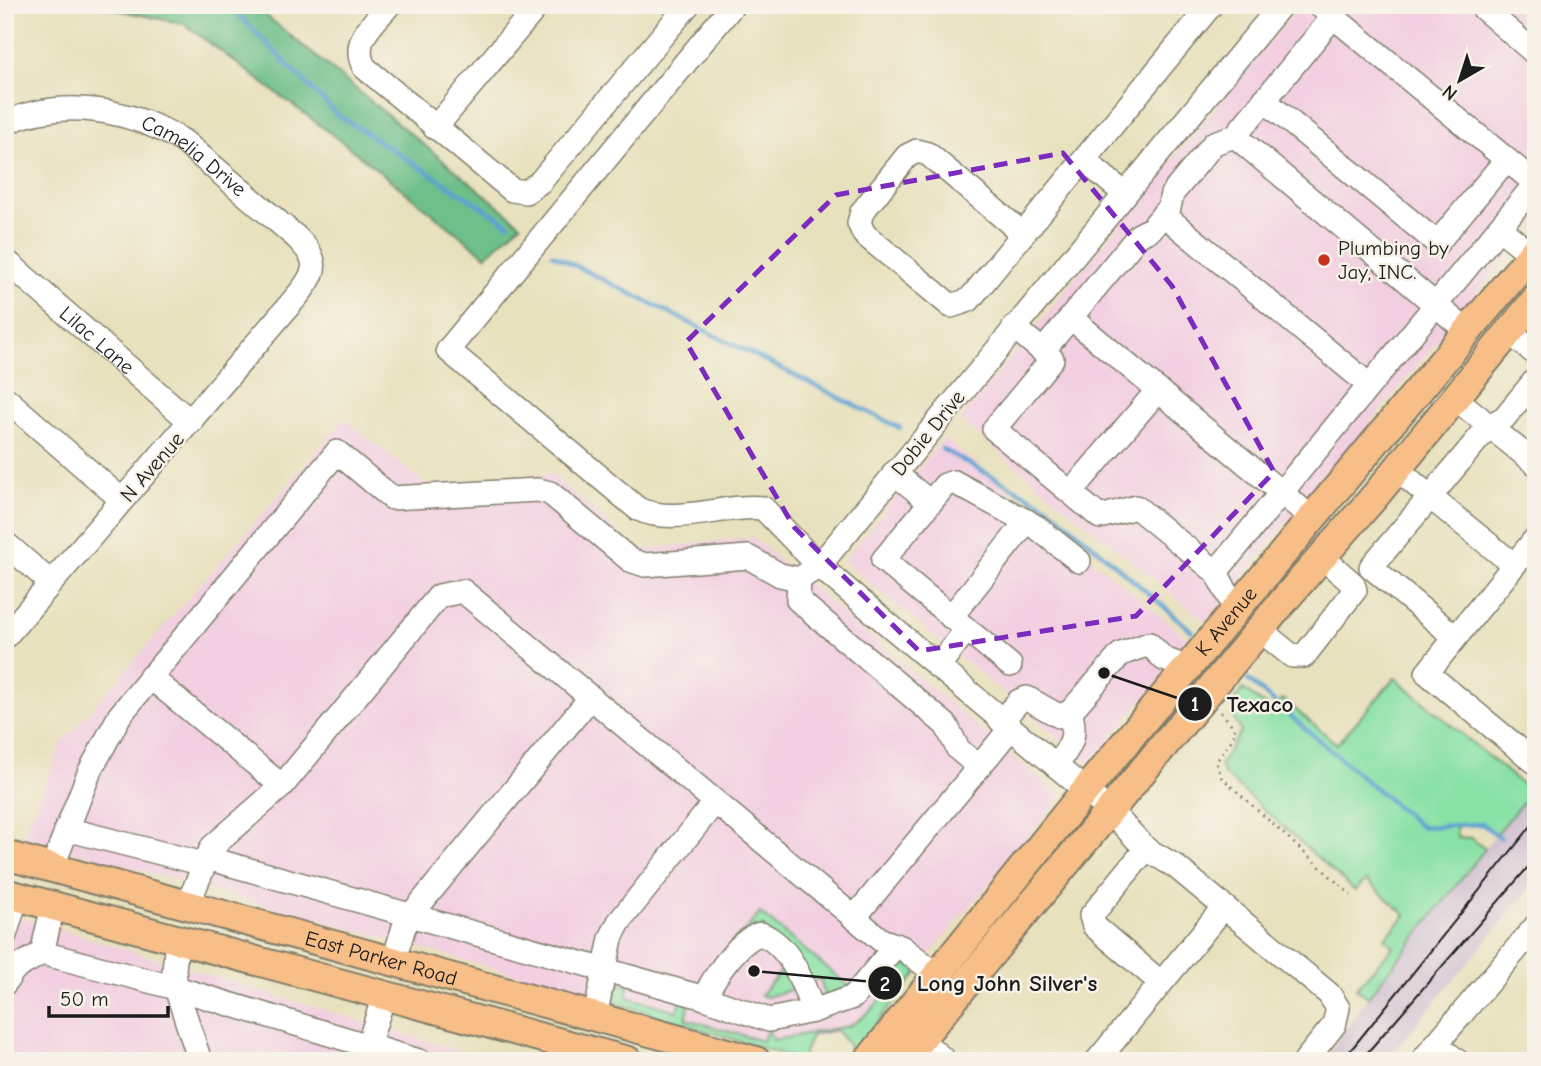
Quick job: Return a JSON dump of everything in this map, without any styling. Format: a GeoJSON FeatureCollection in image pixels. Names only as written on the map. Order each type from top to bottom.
{"type":"FeatureCollection","features":[{"type":"Feature","properties":{"kind":"main road","name":"K Avenue"},"geometry":{"type":"LineString","coordinates":[[868,1061],[1085,790],[1534,254]]}},
{"type":"Feature","properties":{"kind":"main road","name":"K Avenue"},"geometry":{"type":"LineString","coordinates":[[902,1061],[1536,299]]}},
{"type":"Feature","properties":{"kind":"main road"},"geometry":{"type":"LineString","coordinates":[[1372,448],[1397,469]]}},
{"type":"Feature","properties":{"kind":"main road"},"geometry":{"type":"LineString","coordinates":[[1236,611],[1260,630]]}},
{"type":"Feature","properties":{"kind":"main road","name":"East Parker Road"},"geometry":{"type":"LineString","coordinates":[[5,855],[756,1061]]}},
{"type":"Feature","properties":{"kind":"main road","name":"East Parker Road"},"geometry":{"type":"LineString","coordinates":[[11,895],[384,996],[584,1056],[628,1061]]}},
{"type":"Feature","properties":{"kind":"main road"},"geometry":{"type":"LineString","coordinates":[[177,940],[187,906]]}},
{"type":"Feature","properties":{"kind":"main road"},"geometry":{"type":"LineString","coordinates":[[384,996],[393,962]]}},
{"type":"Feature","properties":{"kind":"main road"},"geometry":{"type":"LineString","coordinates":[[584,1056],[595,1017]]}},
{"type":"Feature","properties":{"kind":"street"},"geometry":{"type":"LineString","coordinates":[[389,5],[361,39],[358,54],[364,67],[512,190],[526,192],[540,182],[688,5]]}},
{"type":"Feature","properties":{"kind":"street"},"geometry":{"type":"LineString","coordinates":[[435,128],[538,5]]}},
{"type":"Feature","properties":{"kind":"street"},"geometry":{"type":"LineString","coordinates":[[733,5],[448,350],[638,509],[654,516],[743,506],[763,508],[819,566],[1111,812],[1146,849],[1175,866],[1328,994],[1338,1007],[1334,1026],[1305,1061]]}},
{"type":"Feature","properties":{"kind":"street"},"geometry":{"type":"LineString","coordinates":[[1023,234],[928,154],[917,151],[907,156],[862,212],[859,223],[864,234],[951,306],[969,300],[1211,5]]}},
{"type":"Feature","properties":{"kind":"street","name":"Dobie Drive"},"geometry":{"type":"LineString","coordinates":[[799,579],[819,566],[1282,5]]}},
{"type":"Feature","properties":{"kind":"street"},"geometry":{"type":"LineString","coordinates":[[1484,5],[1484,9],[1536,54]]}},
{"type":"Feature","properties":{"kind":"street"},"geometry":{"type":"LineString","coordinates":[[1043,351],[1139,235],[1151,229],[1163,214],[1172,194],[1214,143],[1235,136],[1264,100],[1326,11],[1535,183],[1216,572]]}},
{"type":"Feature","properties":{"kind":"street"},"geometry":{"type":"LineString","coordinates":[[1264,100],[1467,266]]}},
{"type":"Feature","properties":{"kind":"street","name":"Camelia Drive"},"geometry":{"type":"LineString","coordinates":[[5,123],[43,112],[79,109],[114,113],[164,130],[193,150],[313,254],[313,272],[298,295]]}},
{"type":"Feature","properties":{"kind":"street"},"geometry":{"type":"LineString","coordinates":[[1235,136],[1468,332]]}},
{"type":"Feature","properties":{"kind":"street"},"geometry":{"type":"LineString","coordinates":[[1084,160],[1125,194]]}},
{"type":"Feature","properties":{"kind":"street"},"geometry":{"type":"LineString","coordinates":[[1437,243],[1506,160]]}},
{"type":"Feature","properties":{"kind":"street"},"geometry":{"type":"LineString","coordinates":[[1163,214],[1369,385]]}},
{"type":"Feature","properties":{"kind":"street"},"geometry":{"type":"LineString","coordinates":[[1499,228],[1534,254]]}},
{"type":"Feature","properties":{"kind":"street","name":"Lilac Lane"},"geometry":{"type":"LineString","coordinates":[[5,260],[191,422]]}},
{"type":"Feature","properties":{"kind":"street","name":"N Avenue"},"geometry":{"type":"LineString","coordinates":[[5,637],[298,295]]}},
{"type":"Feature","properties":{"kind":"street"},"geometry":{"type":"LineString","coordinates":[[1071,318],[1313,519]]}},
{"type":"Feature","properties":{"kind":"street"},"geometry":{"type":"LineString","coordinates":[[1014,327],[1052,359],[994,429],[1101,517],[1136,507],[1216,572],[1236,611]]}},
{"type":"Feature","properties":{"kind":"street"},"geometry":{"type":"LineString","coordinates":[[1509,332],[1536,354]]}},
{"type":"Feature","properties":{"kind":"street"},"geometry":{"type":"LineString","coordinates":[[1455,637],[1371,567],[1489,426],[1504,418],[1536,379]]}},
{"type":"Feature","properties":{"kind":"street"},"geometry":{"type":"LineString","coordinates":[[1071,492],[1158,390]]}},
{"type":"Feature","properties":{"kind":"street"},"geometry":{"type":"LineString","coordinates":[[5,398],[122,500]]}},
{"type":"Feature","properties":{"kind":"street"},"geometry":{"type":"LineString","coordinates":[[1455,398],[1536,464]]}},
{"type":"Feature","properties":{"kind":"street"},"geometry":{"type":"LineString","coordinates":[[52,869],[89,773],[120,715],[337,452],[392,498],[538,490],[550,493],[630,560],[645,565],[748,557],[780,575],[799,579],[798,600],[946,724],[958,749],[979,767]]}},
{"type":"Feature","properties":{"kind":"street"},"geometry":{"type":"LineString","coordinates":[[1397,469],[1514,565]]}},
{"type":"Feature","properties":{"kind":"street"},"geometry":{"type":"LineString","coordinates":[[894,473],[930,502]]}},
{"type":"Feature","properties":{"kind":"street"},"geometry":{"type":"LineString","coordinates":[[1010,665],[883,560],[945,485],[954,482],[1027,521],[1079,561]]}},
{"type":"Feature","properties":{"kind":"street"},"geometry":{"type":"LineString","coordinates":[[938,667],[959,623],[1027,521]]}},
{"type":"Feature","properties":{"kind":"street"},"geometry":{"type":"LineString","coordinates":[[1536,538],[1427,673],[1536,763]]}},
{"type":"Feature","properties":{"kind":"street"},"geometry":{"type":"LineString","coordinates":[[5,543],[50,582]]}},
{"type":"Feature","properties":{"kind":"street"},"geometry":{"type":"LineString","coordinates":[[1260,630],[1292,656],[1304,656],[1355,590],[1353,584],[1322,557]]}},
{"type":"Feature","properties":{"kind":"street"},"geometry":{"type":"LineString","coordinates":[[187,906],[212,847],[282,786],[439,596],[463,590],[881,940],[896,945],[938,975]]}},
{"type":"Feature","properties":{"kind":"street"},"geometry":{"type":"LineString","coordinates":[[854,918],[979,767],[1019,701],[1027,698],[1059,716],[1070,712],[1121,654],[1149,644],[1164,659],[1188,668]]}},
{"type":"Feature","properties":{"kind":"street"},"geometry":{"type":"LineString","coordinates":[[150,677],[282,786]]}},
{"type":"Feature","properties":{"kind":"street"},"geometry":{"type":"LineString","coordinates":[[393,962],[411,915],[591,697]]}},
{"type":"Feature","properties":{"kind":"street"},"geometry":{"type":"LineString","coordinates":[[1056,766],[1073,743],[1075,726],[1070,712]]}},
{"type":"Feature","properties":{"kind":"street"},"geometry":{"type":"LineString","coordinates":[[595,1017],[611,939],[619,922],[715,802]]}},
{"type":"Feature","properties":{"kind":"street"},"geometry":{"type":"LineString","coordinates":[[66,829],[206,861],[411,915],[705,999],[769,1020],[813,1011],[853,997],[896,945]]}},
{"type":"Feature","properties":{"kind":"street"},"geometry":{"type":"LineString","coordinates":[[1146,849],[1091,916],[1094,926],[1161,983]]}},
{"type":"Feature","properties":{"kind":"street"},"geometry":{"type":"LineString","coordinates":[[5,934],[11,895]]}},
{"type":"Feature","properties":{"kind":"street"},"geometry":{"type":"LineString","coordinates":[[42,953],[53,906]]}},
{"type":"Feature","properties":{"kind":"street"},"geometry":{"type":"LineString","coordinates":[[1097,1061],[1224,907]]}},
{"type":"Feature","properties":{"kind":"street"},"geometry":{"type":"LineString","coordinates":[[1457,1061],[1429,1052],[1536,926]]}},
{"type":"Feature","properties":{"kind":"street"},"geometry":{"type":"LineString","coordinates":[[705,999],[708,986],[747,940],[761,934],[782,948],[792,962],[813,1011]]}},
{"type":"Feature","properties":{"kind":"street"},"geometry":{"type":"LineString","coordinates":[[177,940],[174,970],[176,988],[200,1061]]}},
{"type":"Feature","properties":{"kind":"street"},"geometry":{"type":"LineString","coordinates":[[5,983],[13,969],[42,953],[176,988],[419,1061]]}},
{"type":"Feature","properties":{"kind":"street"},"geometry":{"type":"LineString","coordinates":[[368,1046],[384,996]]}},
{"type":"Feature","properties":{"kind":"street"},"geometry":{"type":"LineString","coordinates":[[920,1039],[944,1061]]}},
{"type":"Feature","properties":{"kind":"path"},"geometry":{"type":"LineString","coordinates":[[1221,712],[1236,730],[1216,762],[1220,777],[1351,895]]}},
{"type":"Feature","properties":{"kind":"highlighted area"},"geometry":{"type":"Polygon","coordinates":[[[1063,153],[1172,286],[1274,472],[1136,616],[919,651],[794,527],[686,342],[836,195],[1063,153]]]}},
{"type":"Feature","properties":{"kind":"shaded area"},"geometry":{"type":"Polygon","coordinates":[[[1300,5],[1536,5],[1536,222],[1206,622],[959,420],[1300,5]]]}},
{"type":"Feature","properties":{"kind":"shaded area"},"geometry":{"type":"Polygon","coordinates":[[[345,419],[426,485],[552,474],[638,550],[752,537],[1061,797],[868,1028],[768,1045],[22,837],[62,743],[345,419]]]}},
{"type":"Feature","properties":{"kind":"shaded area"},"geometry":{"type":"Polygon","coordinates":[[[944,438],[1191,641],[1090,764],[843,561],[944,438]]]}},
{"type":"Feature","properties":{"kind":"shaded area"},"geometry":{"type":"Polygon","coordinates":[[[1531,792],[1536,796],[1536,881],[1386,1061],[1323,1061],[1409,940],[1531,792]]]}},
{"type":"Feature","properties":{"kind":"shaded area"},"geometry":{"type":"Polygon","coordinates":[[[15,916],[492,1061],[5,1061],[5,945],[15,916]]]}},
{"type":"Feature","properties":{"kind":"green space"},"geometry":{"type":"Polygon","coordinates":[[[94,5],[253,5],[521,224],[486,256],[341,141],[184,24],[94,5]]]}},
{"type":"Feature","properties":{"kind":"green space"},"geometry":{"type":"Polygon","coordinates":[[[1395,678],[1531,792],[1496,835],[1482,824],[1456,825],[1457,837],[1471,838],[1485,849],[1368,997],[1356,988],[1393,947],[1385,938],[1406,915],[1366,880],[1355,891],[1224,774],[1220,765],[1241,731],[1232,715],[1235,712],[1231,705],[1243,689],[1271,710],[1283,699],[1337,744],[1395,678]]]}},
{"type":"Feature","properties":{"kind":"green space"},"geometry":{"type":"Polygon","coordinates":[[[760,913],[850,987],[825,998],[820,979],[812,980],[762,926],[711,972],[760,913]]]}},
{"type":"Feature","properties":{"kind":"green space"},"geometry":{"type":"Polygon","coordinates":[[[898,959],[918,972],[850,1056],[848,1044],[836,1030],[812,1035],[804,1052],[805,1061],[613,1002],[617,985],[629,984],[627,997],[677,1011],[681,1000],[689,1005],[686,1019],[762,1041],[768,1029],[773,1040],[849,1026],[857,1021],[877,1004],[899,976],[890,968],[898,959]]]}},
{"type":"Feature","properties":{"kind":"green space"},"geometry":{"type":"Polygon","coordinates":[[[786,966],[799,987],[767,997],[760,995],[786,966]]]}},
{"type":"Feature","properties":{"kind":"waterway"},"geometry":{"type":"LineString","coordinates":[[225,5],[239,15],[335,113],[509,224]]}},
{"type":"Feature","properties":{"kind":"waterway"},"geometry":{"type":"LineString","coordinates":[[552,254],[900,428]]}},
{"type":"Feature","properties":{"kind":"waterway"},"geometry":{"type":"LineString","coordinates":[[942,449],[1047,506],[1192,631]]}},
{"type":"Feature","properties":{"kind":"waterway"},"geometry":{"type":"LineString","coordinates":[[1248,680],[1421,827],[1482,824],[1501,838]]}},
{"type":"Feature","properties":{"kind":"tram line"},"geometry":{"type":"LineString","coordinates":[[1342,1061],[1536,820]]}},
{"type":"Feature","properties":{"kind":"tram line"},"geometry":{"type":"LineString","coordinates":[[1360,1061],[1536,858]]}},
{"type":"Feature","properties":{"kind":"place","name":"Plumbing by Jay, INC."},"geometry":{"type":"Point","coordinates":[1324,260]}},
{"type":"Feature","properties":{"kind":"place","name":"Texaco"},"geometry":{"type":"Point","coordinates":[1104,673]}},
{"type":"Feature","properties":{"kind":"place","name":"Long John Silver's"},"geometry":{"type":"Point","coordinates":[754,971]}}]}
